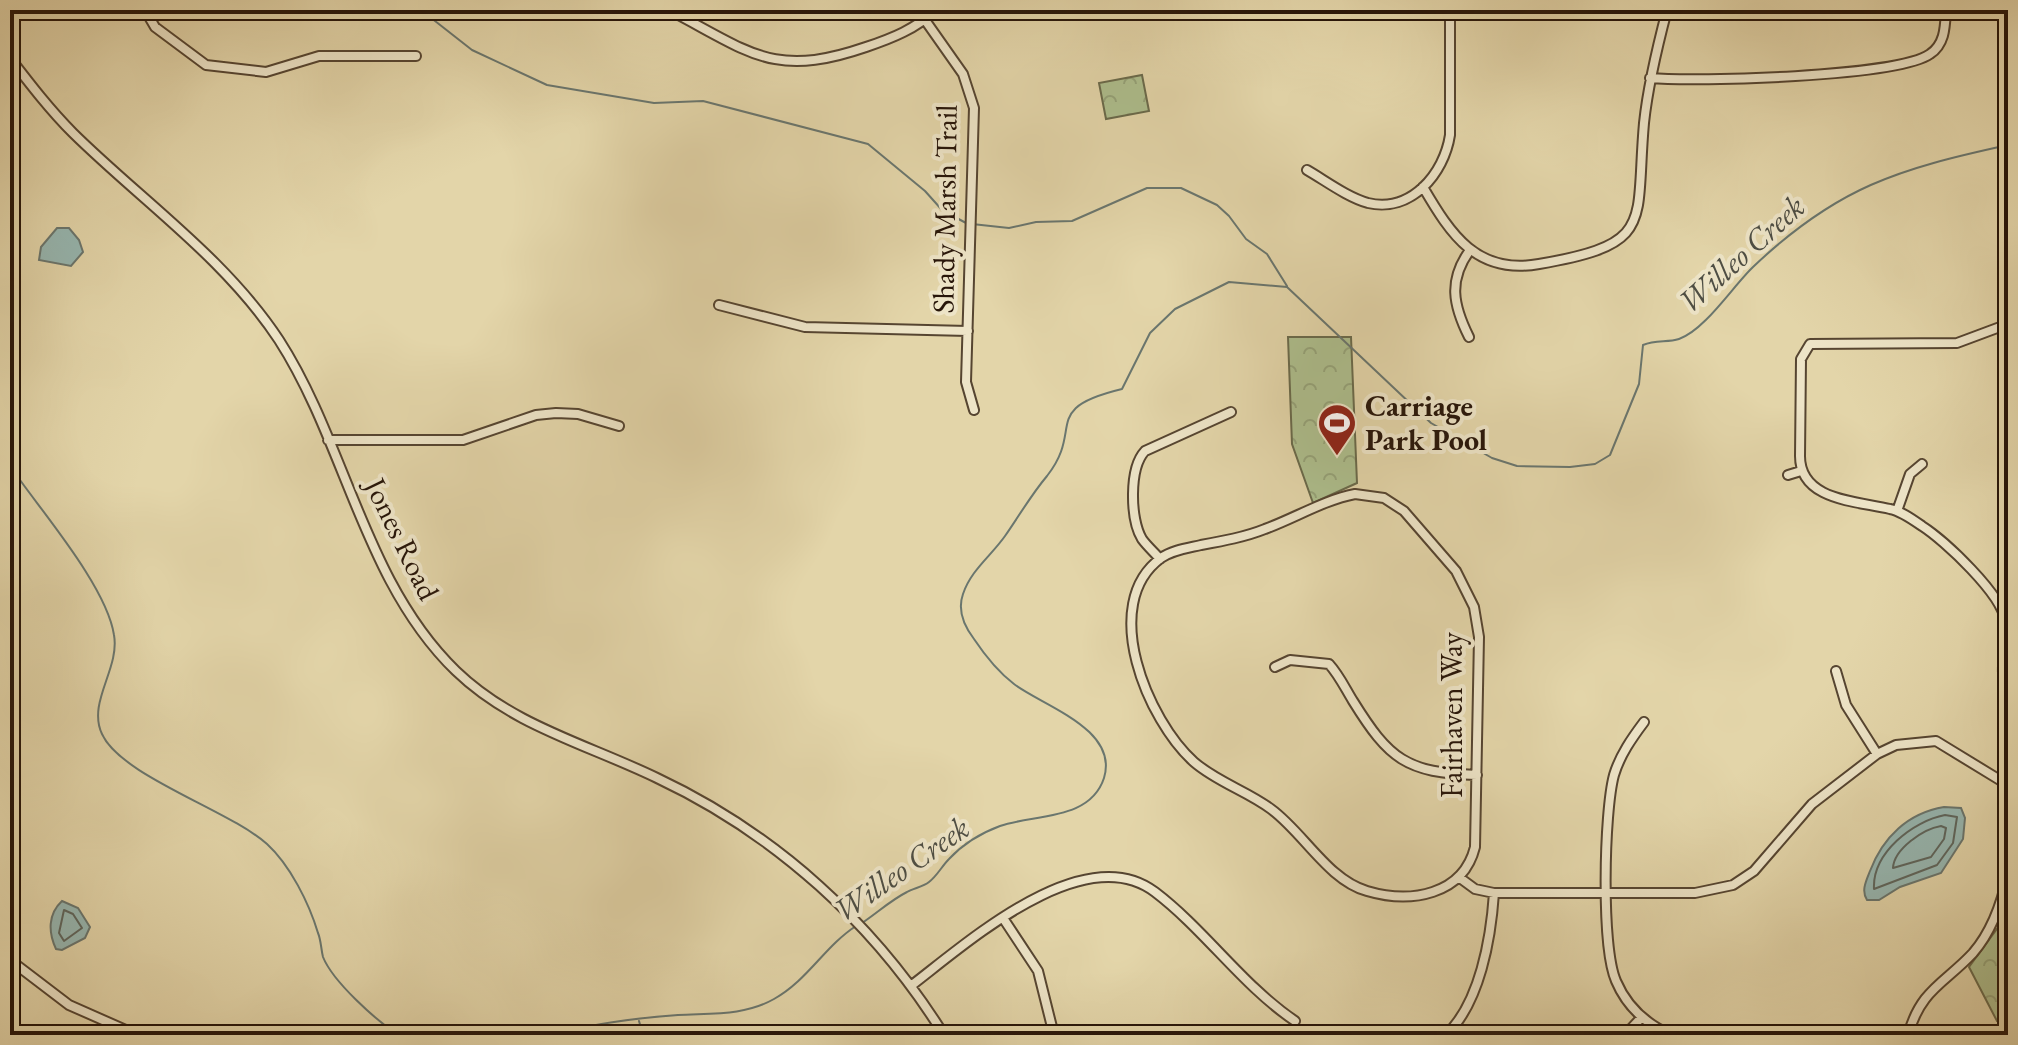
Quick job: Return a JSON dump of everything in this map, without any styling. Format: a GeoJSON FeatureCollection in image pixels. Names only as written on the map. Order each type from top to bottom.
{"type":"FeatureCollection","features":[{"type":"Feature","properties":{"kind":"street"},"geometry":{"type":"LineString","coordinates":[[145,10],[155,27],[206,65],[266,72],[319,56],[416,56]]}},
{"type":"Feature","properties":{"kind":"street"},"geometry":{"type":"LineString","coordinates":[[669,10],[755,54],[791,63],[834,58],[895,37],[936,10]]}},
{"type":"Feature","properties":{"kind":"street"},"geometry":{"type":"LineString","coordinates":[[1307,170],[1355,198],[1373,204],[1400,201],[1423,187],[1442,164],[1448,150],[1450,10]]}},
{"type":"Feature","properties":{"kind":"street"},"geometry":{"type":"LineString","coordinates":[[1423,187],[1448,230],[1470,250],[1503,265],[1524,267],[1591,255],[1620,238],[1634,220],[1642,199],[1650,78],[1667,10]]}},
{"type":"Feature","properties":{"kind":"street"},"geometry":{"type":"LineString","coordinates":[[1650,78],[1723,81],[1852,71],[1923,58],[1941,43],[1946,10]]}},
{"type":"Feature","properties":{"kind":"street","name":"Shady Marsh Trail"},"geometry":{"type":"LineString","coordinates":[[925,20],[963,74],[974,108],[966,382],[974,410]]}},
{"type":"Feature","properties":{"kind":"street","name":"Jones Road"},"geometry":{"type":"LineString","coordinates":[[10,58],[72,132],[238,287],[284,349],[402,601],[428,639],[457,672],[487,698],[525,722],[655,776],[712,807],[791,862],[874,939],[912,985],[944,1035]]}},
{"type":"Feature","properties":{"kind":"street"},"geometry":{"type":"LineString","coordinates":[[1469,337],[1456,312],[1454,290],[1461,261],[1470,250]]}},
{"type":"Feature","properties":{"kind":"street"},"geometry":{"type":"LineString","coordinates":[[719,305],[805,327],[968,331]]}},
{"type":"Feature","properties":{"kind":"street"},"geometry":{"type":"LineString","coordinates":[[2008,324],[1957,343],[1803,343],[1801,359],[1801,471],[1808,482],[1845,502],[1897,511],[1937,537],[2005,608],[2003,681],[2008,699]]}},
{"type":"Feature","properties":{"kind":"street"},"geometry":{"type":"LineString","coordinates":[[1231,412],[1145,451],[1138,459],[1133,479],[1139,531],[1160,559],[1144,577],[1134,601],[1136,669],[1176,740],[1193,761],[1273,810],[1356,887],[1382,894],[1425,894],[1438,892],[1460,878],[1475,889],[1494,893],[1695,893],[1733,885],[1762,863],[1800,815],[1877,754],[1904,742],[1936,741],[2008,785]]}},
{"type":"Feature","properties":{"kind":"street"},"geometry":{"type":"LineString","coordinates":[[328,440],[463,440],[536,415],[556,413],[578,414],[619,426]]}},
{"type":"Feature","properties":{"kind":"street"},"geometry":{"type":"LineString","coordinates":[[1897,511],[1910,474],[1922,464]]}},
{"type":"Feature","properties":{"kind":"street"},"geometry":{"type":"LineString","coordinates":[[1788,475],[1801,471]]}},
{"type":"Feature","properties":{"kind":"street","name":"Fairhaven Way"},"geometry":{"type":"LineString","coordinates":[[1160,559],[1179,550],[1266,529],[1342,496],[1365,494],[1394,504],[1456,571],[1474,607],[1479,637],[1475,847],[1460,878]]}},
{"type":"Feature","properties":{"kind":"street"},"geometry":{"type":"LineString","coordinates":[[1275,667],[1290,660],[1329,664],[1371,731],[1399,760],[1427,772],[1477,775]]}},
{"type":"Feature","properties":{"kind":"street"},"geometry":{"type":"LineString","coordinates":[[1836,671],[1846,705],[1877,754]]}},
{"type":"Feature","properties":{"kind":"street"},"geometry":{"type":"LineString","coordinates":[[1644,722],[1621,756],[1614,774],[1607,945],[1612,972],[1623,997],[1641,1018],[1671,1035]]}},
{"type":"Feature","properties":{"kind":"street"},"geometry":{"type":"LineString","coordinates":[[1908,1035],[1928,992],[1973,953],[1987,933],[2008,874]]}},
{"type":"Feature","properties":{"kind":"street"},"geometry":{"type":"LineString","coordinates":[[912,985],[1032,899],[1084,881],[1117,878],[1140,884],[1162,899],[1267,999],[1295,1021]]}},
{"type":"Feature","properties":{"kind":"street"},"geometry":{"type":"LineString","coordinates":[[1448,1035],[1470,999],[1491,926],[1494,893]]}},
{"type":"Feature","properties":{"kind":"street"},"geometry":{"type":"LineString","coordinates":[[1003,918],[1038,971],[1054,1035]]}},
{"type":"Feature","properties":{"kind":"street"},"geometry":{"type":"LineString","coordinates":[[10,960],[61,1000],[137,1035]]}},
{"type":"Feature","properties":{"kind":"street"},"geometry":{"type":"LineString","coordinates":[[1625,1035],[1641,1018]]}},
{"type":"Feature","properties":{"kind":"green space"},"geometry":{"type":"Polygon","coordinates":[[[1142,75],[1149,111],[1106,119],[1099,83],[1142,75]]]}},
{"type":"Feature","properties":{"kind":"green space"},"geometry":{"type":"Polygon","coordinates":[[[1288,337],[1351,337],[1357,483],[1313,503],[1292,444],[1288,337]]]}},
{"type":"Feature","properties":{"kind":"green space"},"geometry":{"type":"Polygon","coordinates":[[[2008,903],[2008,1021],[1997,1021],[1969,967],[1999,926],[2008,903]]]}},
{"type":"Feature","properties":{"kind":"water"},"geometry":{"type":"Polygon","coordinates":[[[57,228],[69,228],[79,240],[83,252],[71,266],[39,260],[41,247],[57,228]]]}},
{"type":"Feature","properties":{"kind":"water"},"geometry":{"type":"Polygon","coordinates":[[[1944,807],[1961,808],[1965,818],[1963,839],[1941,873],[1900,887],[1879,900],[1867,900],[1864,890],[1867,878],[1890,837],[1908,821],[1944,807]]]}},
{"type":"Feature","properties":{"kind":"water"},"geometry":{"type":"Polygon","coordinates":[[[62,901],[78,908],[90,927],[85,938],[62,950],[56,949],[51,930],[52,917],[62,901]]]}},
{"type":"Feature","properties":{"kind":"waterway"},"geometry":{"type":"LineString","coordinates":[[421,10],[472,50],[547,85],[654,103],[703,101],[868,144],[925,191],[942,210],[966,223]]}},
{"type":"Feature","properties":{"kind":"waterway","name":"Willeo Creek"},"geometry":{"type":"LineString","coordinates":[[862,923],[901,895],[929,882],[954,854],[979,836],[1014,822],[1074,809],[1097,792],[1104,778],[1106,761],[1100,746],[1076,721],[1014,684],[997,669],[967,629],[962,618],[961,600],[976,570],[1005,536],[1058,459],[1072,413],[1081,404],[1122,389],[1150,333],[1175,309],[1229,282],[1287,287],[1431,423],[1492,458],[1517,466],[1595,464],[1610,455],[1639,384],[1643,345],[1679,339],[1699,327],[1753,267],[1813,218],[1842,200],[1901,173],[2008,145]]}},
{"type":"Feature","properties":{"kind":"waterway"},"geometry":{"type":"LineString","coordinates":[[972,224],[1009,228],[1036,222],[1072,221],[1147,188],[1181,188],[1217,205],[1229,216],[1246,239],[1267,254],[1287,286]]}},
{"type":"Feature","properties":{"kind":"waterway"},"geometry":{"type":"LineString","coordinates":[[10,471],[20,480],[75,555],[109,617],[115,648],[98,710],[102,734],[130,764],[228,818],[267,844],[291,873],[304,897],[328,967],[356,1000],[398,1035]]}},
{"type":"Feature","properties":{"kind":"waterway","name":"Willeo Creek"},"geometry":{"type":"LineString","coordinates":[[551,1035],[614,1022],[727,1013],[763,1004],[786,992],[856,926]]}},
{"type":"Feature","properties":{"kind":"waterway"},"geometry":{"type":"LineString","coordinates":[[639,1021],[643,1035]]}},
{"type":"Feature","properties":{"kind":"place","name":"Carriage Park Pool"},"geometry":{"type":"Point","coordinates":[1337,457]}}]}
